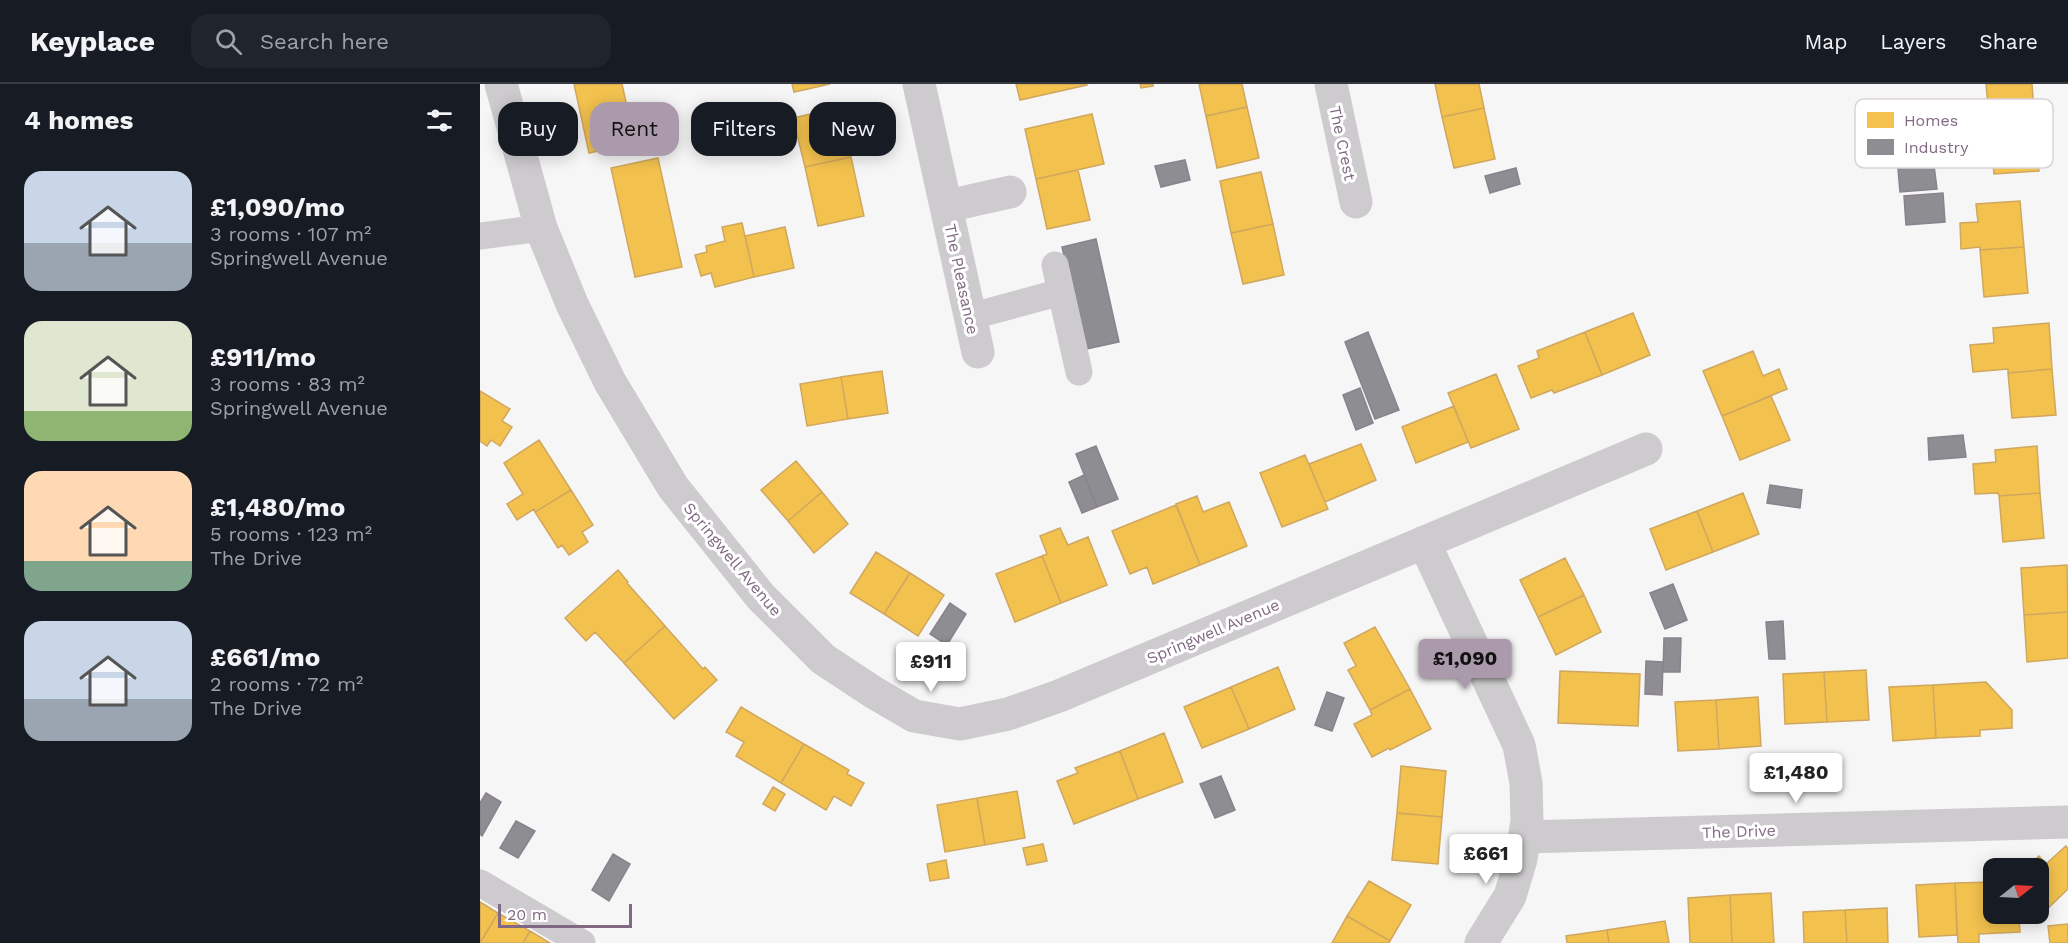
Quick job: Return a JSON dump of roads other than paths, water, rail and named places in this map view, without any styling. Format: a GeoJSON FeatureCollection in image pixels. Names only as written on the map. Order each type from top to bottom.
{"type":"FeatureCollection","features":[{"type":"Feature","properties":{"kind":"street","name":"Springwell Avenue"},"geometry":{"type":"LineString","coordinates":[[501,84],[541,228],[572,304],[610,382],[673,487],[761,597],[823,659],[914,716],[960,724],[1008,714],[1059,696],[1646,450]]}},
{"type":"Feature","properties":{"kind":"street","name":"The Pleasance"},"geometry":{"type":"LineString","coordinates":[[920,84],[978,352]]}},
{"type":"Feature","properties":{"kind":"street","name":"The Crest"},"geometry":{"type":"LineString","coordinates":[[1331,84],[1356,202]]}},
{"type":"Feature","properties":{"kind":"street","name":"The Pleasance"},"geometry":{"type":"LineString","coordinates":[[947,206],[1010,192]]}},
{"type":"Feature","properties":{"kind":"street"},"geometry":{"type":"LineString","coordinates":[[1424,542],[1519,745],[1526,783],[1527,821],[1521,859],[1510,896],[1481,943]]}},
{"type":"Feature","properties":{"kind":"street","name":"The Drive"},"geometry":{"type":"LineString","coordinates":[[1525,837],[2068,822]]}},
{"type":"Feature","properties":{"kind":"lane"},"geometry":{"type":"LineString","coordinates":[[480,236],[541,228]]}},
{"type":"Feature","properties":{"kind":"lane"},"geometry":{"type":"LineString","coordinates":[[1055,265],[1079,372]]}},
{"type":"Feature","properties":{"kind":"lane"},"geometry":{"type":"LineString","coordinates":[[969,317],[1062,292]]}},
{"type":"Feature","properties":{"kind":"lane"},"geometry":{"type":"LineString","coordinates":[[480,883],[582,943]]}}]}
